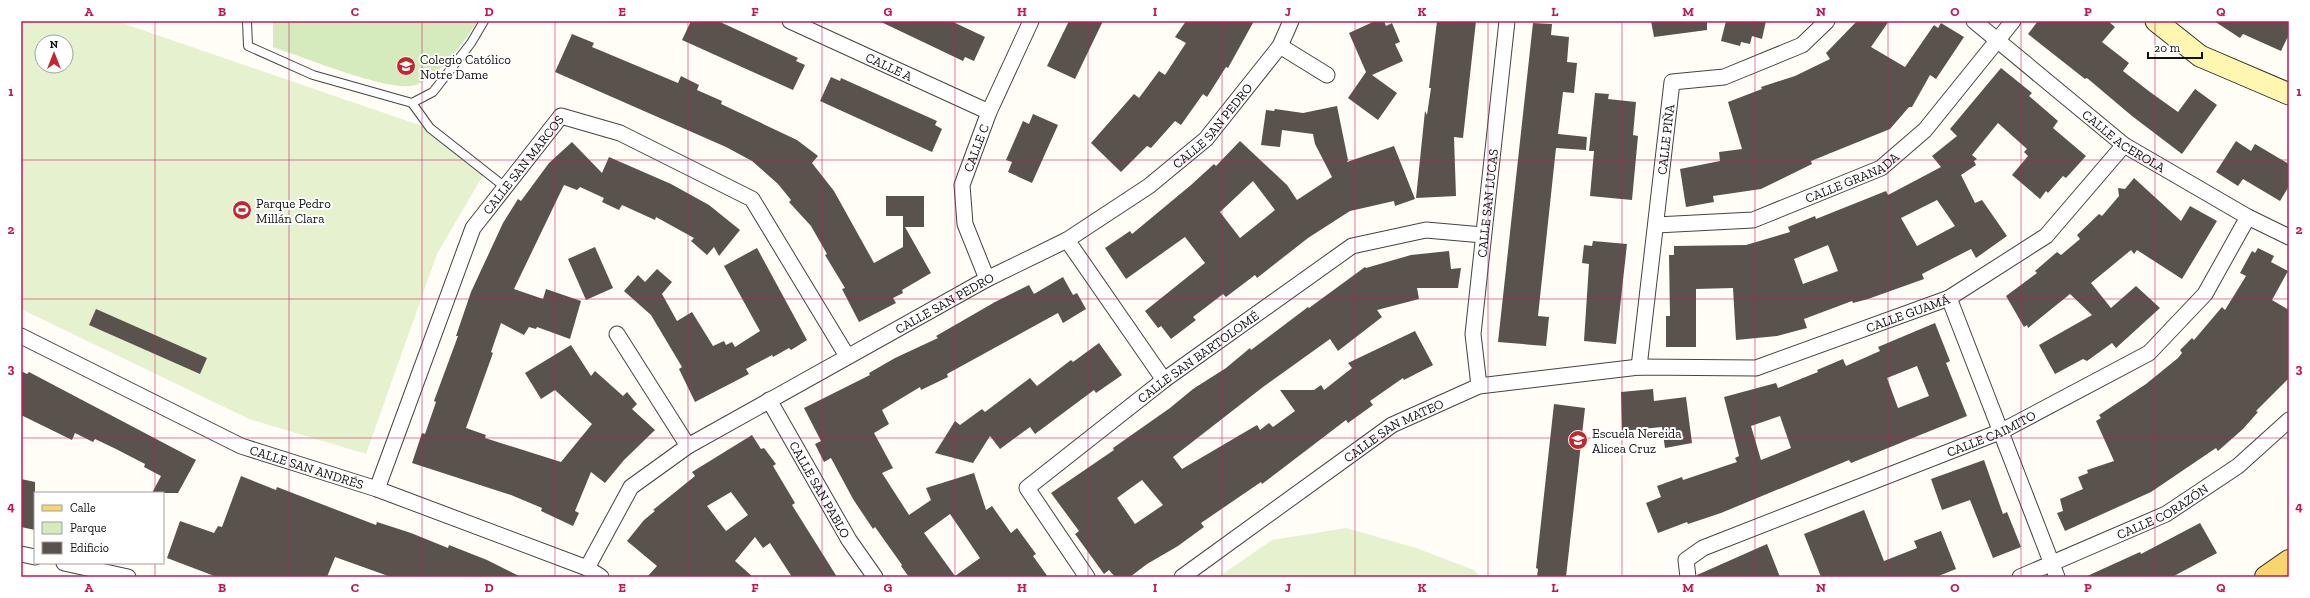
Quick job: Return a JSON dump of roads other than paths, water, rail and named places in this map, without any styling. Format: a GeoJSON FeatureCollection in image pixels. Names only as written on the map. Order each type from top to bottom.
{"type":"FeatureCollection","features":[{"type":"Feature","properties":{"kind":"main road"},"geometry":{"type":"LineString","coordinates":[[2266,577],[2289,561]]}},
{"type":"Feature","properties":{"kind":"street","name":"CALLE A"},"geometry":{"type":"LineString","coordinates":[[790,21],[989,112]]}},
{"type":"Feature","properties":{"kind":"street","name":"CALLE C"},"geometry":{"type":"LineString","coordinates":[[988,279],[966,224],[962,185],[989,112],[1031,21]]}},
{"type":"Feature","properties":{"kind":"street","name":"CALLE SAN PEDRO"},"geometry":{"type":"LineString","coordinates":[[587,568],[631,487],[688,446],[847,356],[988,279],[1067,240],[1150,186],[1206,139],[1280,46],[1291,21]]}},
{"type":"Feature","properties":{"kind":"street","name":"CALLE SAN LUCAS"},"geometry":{"type":"LineString","coordinates":[[1479,386],[1473,334],[1507,21]]}},
{"type":"Feature","properties":{"kind":"street","name":"CALLE PIÑA"},"geometry":{"type":"LineString","coordinates":[[1639,367],[1672,82],[1724,77],[1802,45],[1827,21]]}},
{"type":"Feature","properties":{"kind":"street","name":"CALLE ACEROLA"},"geometry":{"type":"LineString","coordinates":[[1974,21],[2124,145],[2248,217],[2289,237]]}},
{"type":"Feature","properties":{"kind":"street","name":"CALLE GRANADA"},"geometry":{"type":"LineString","coordinates":[[1656,225],[1753,220],[1881,168],[1925,130],[2013,21]]}},
{"type":"Feature","properties":{"kind":"street"},"geometry":{"type":"LineString","coordinates":[[2156,21],[2200,56],[2289,94]]}},
{"type":"Feature","properties":{"kind":"street"},"geometry":{"type":"LineString","coordinates":[[1280,46],[1327,75]]}},
{"type":"Feature","properties":{"kind":"street","name":"CALLE SAN MARCOS"},"geometry":{"type":"LineString","coordinates":[[377,489],[473,228],[561,116],[627,136],[752,199],[847,356]]}},
{"type":"Feature","properties":{"kind":"street","name":"CALLE GUAMÁ"},"geometry":{"type":"LineString","coordinates":[[1639,367],[1756,368],[1949,298],[2046,236],[2124,145]]}},
{"type":"Feature","properties":{"kind":"street","name":"CALLE CAIMITO"},"geometry":{"type":"LineString","coordinates":[[1688,577],[1686,560],[1703,548],[2002,431],[2149,353],[2205,294],[2248,217]]}},
{"type":"Feature","properties":{"kind":"street","name":"CALLE SAN BARTOLOMÉ"},"geometry":{"type":"LineString","coordinates":[[1087,577],[1027,488],[1164,380],[1352,246],[1426,230],[1483,235]]}},
{"type":"Feature","properties":{"kind":"street"},"geometry":{"type":"LineString","coordinates":[[1067,240],[1164,380]]}},
{"type":"Feature","properties":{"kind":"street"},"geometry":{"type":"LineString","coordinates":[[1949,298],[2002,431],[2054,571]]}},
{"type":"Feature","properties":{"kind":"street"},"geometry":{"type":"LineString","coordinates":[[617,334],[688,446]]}},
{"type":"Feature","properties":{"kind":"street","name":"CALLE SAN ANDRÉS"},"geometry":{"type":"LineString","coordinates":[[21,336],[241,446],[377,489],[587,568],[601,577]]}},
{"type":"Feature","properties":{"kind":"street","name":"CALLE SAN MATEO"},"geometry":{"type":"LineString","coordinates":[[1182,577],[1392,425],[1479,386],[1639,367]]}},
{"type":"Feature","properties":{"kind":"street","name":"CALLE SAN PABLO"},"geometry":{"type":"LineString","coordinates":[[769,400],[849,540],[875,577]]}},
{"type":"Feature","properties":{"kind":"street","name":"CALLE CORAZÓN"},"geometry":{"type":"LineString","coordinates":[[2020,577],[2054,571],[2166,514],[2238,466],[2289,420]]}},
{"type":"Feature","properties":{"kind":"street"},"geometry":{"type":"LineString","coordinates":[[21,554],[34,557]]}},
{"type":"Feature","properties":{"kind":"street"},"geometry":{"type":"LineString","coordinates":[[69,564],[128,577]]}},
{"type":"Feature","properties":{"kind":"lane"},"geometry":{"type":"LineString","coordinates":[[247,21],[248,46],[312,75],[412,103],[430,128],[505,187]]}},
{"type":"Feature","properties":{"kind":"lane"},"geometry":{"type":"LineString","coordinates":[[412,103],[433,92],[470,43],[484,21]]}},
{"type":"Feature","properties":{"kind":"place","name":"Colegio Católico Notre Dame"},"geometry":{"type":"Point","coordinates":[406,66]}},
{"type":"Feature","properties":{"kind":"place","name":"Parque Pedro Millán Clara"},"geometry":{"type":"Point","coordinates":[242,210]}},
{"type":"Feature","properties":{"kind":"place","name":"Escuela Nereida Alicea Cruz"},"geometry":{"type":"Point","coordinates":[1578,440]}}]}
